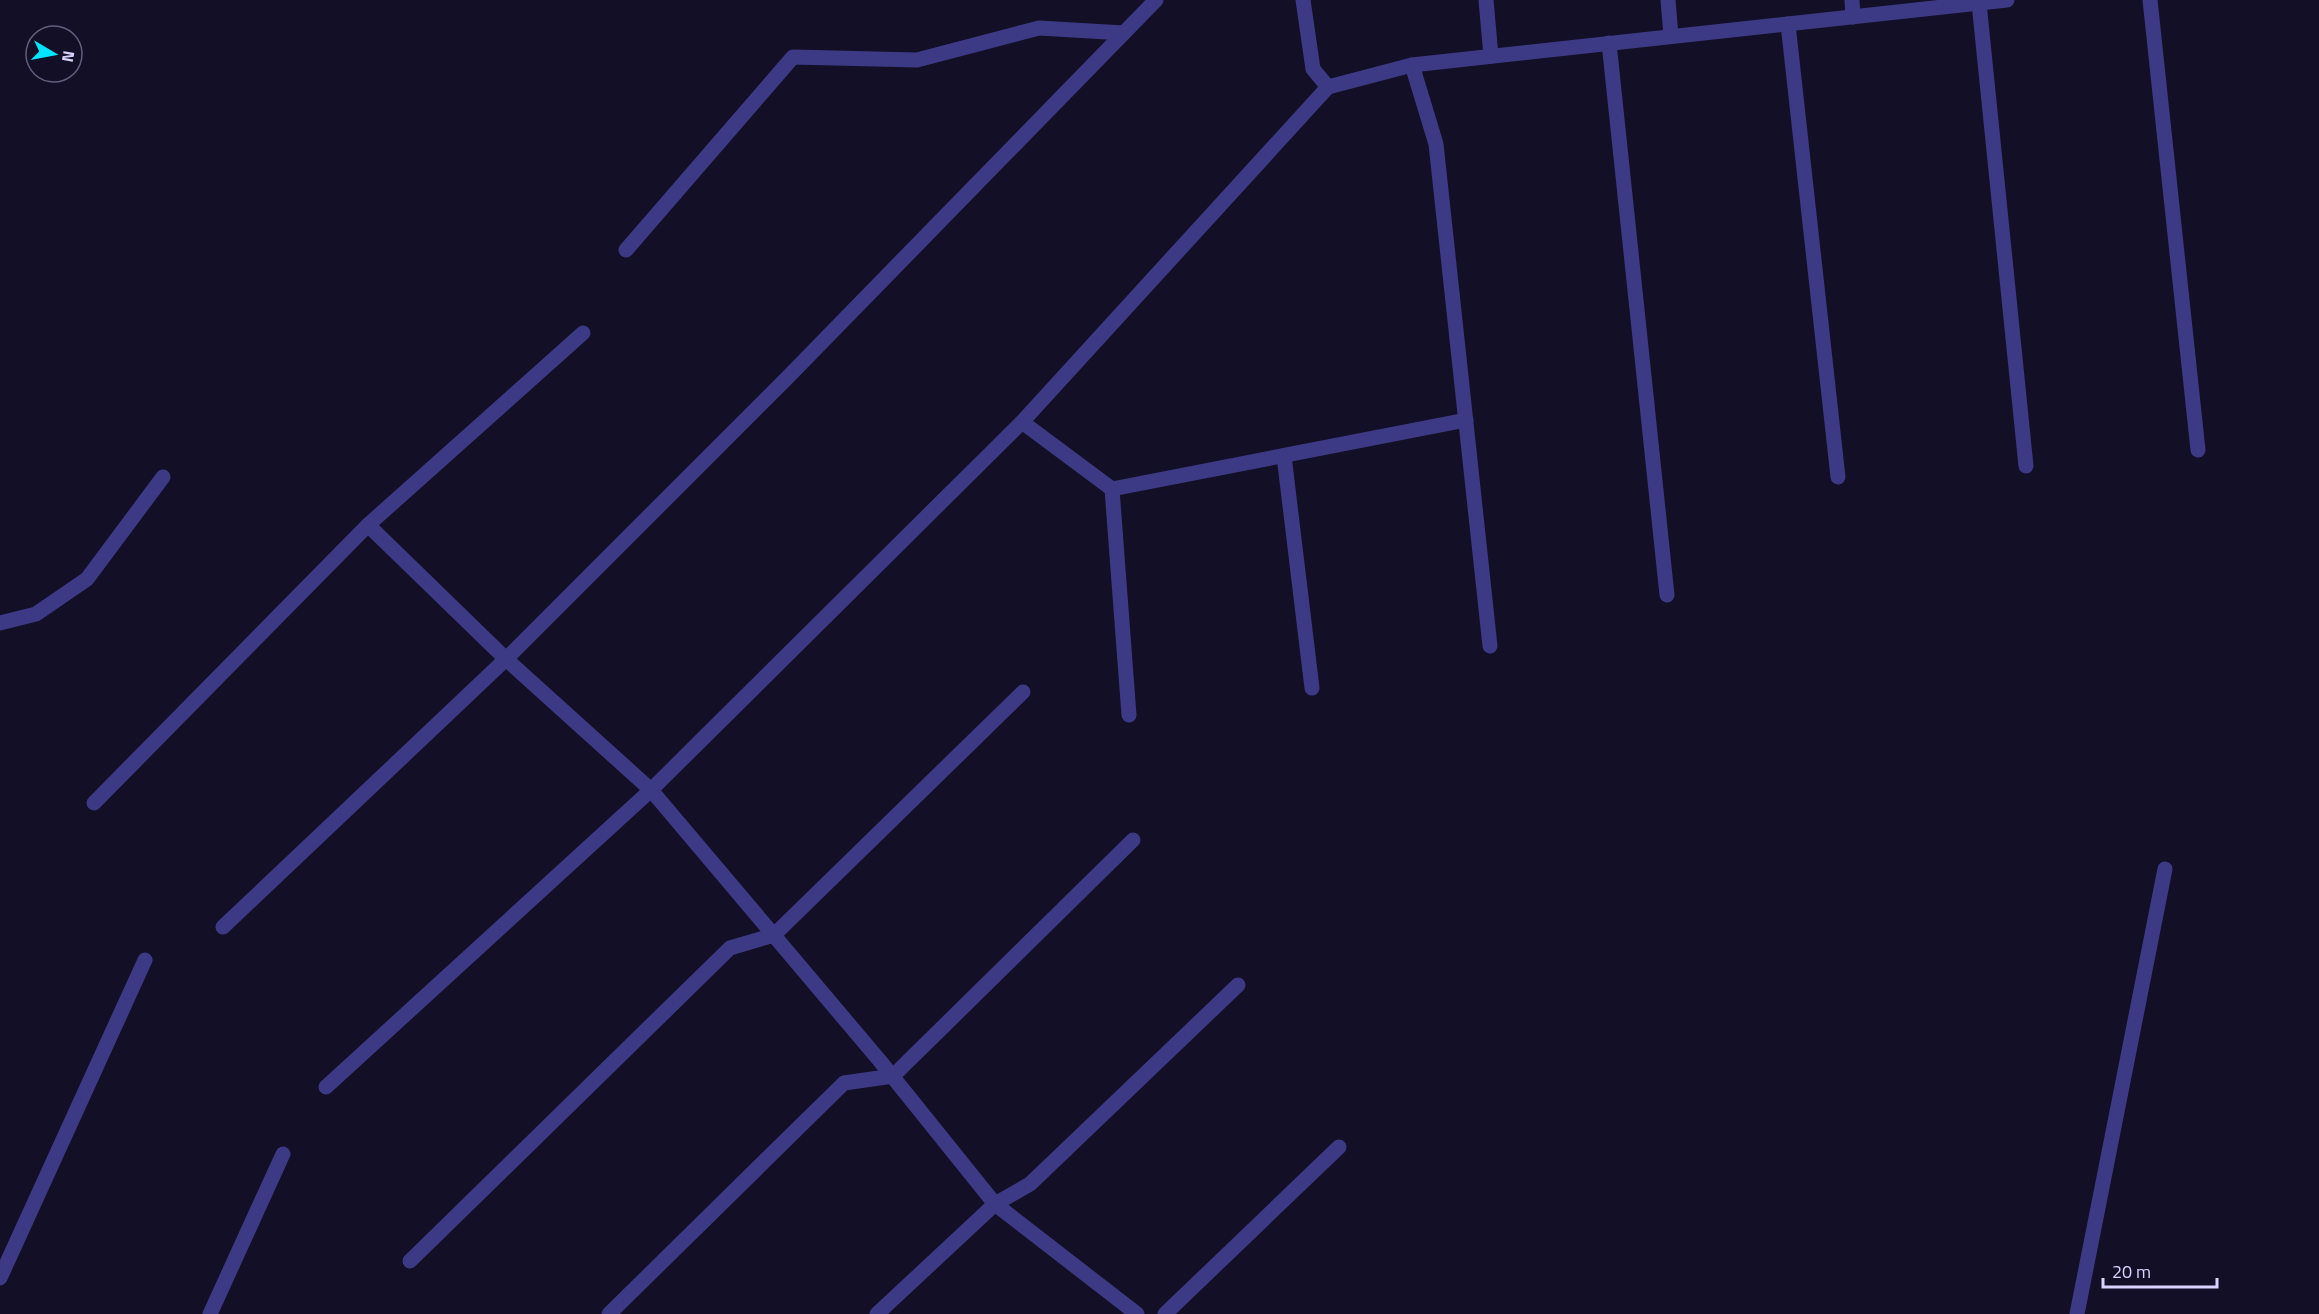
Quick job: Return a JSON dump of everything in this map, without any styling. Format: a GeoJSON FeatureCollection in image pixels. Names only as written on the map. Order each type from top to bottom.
{"type":"FeatureCollection","features":[{"type":"Feature","properties":{"kind":"street"},"geometry":{"type":"LineString","coordinates":[[224,927],[506,659],[787,378],[1156,0]]}},
{"type":"Feature","properties":{"kind":"street"},"geometry":{"type":"LineString","coordinates":[[1303,0],[1312,69],[1328,87]]}},
{"type":"Feature","properties":{"kind":"street"},"geometry":{"type":"LineString","coordinates":[[1486,0],[1491,56]]}},
{"type":"Feature","properties":{"kind":"street"},"geometry":{"type":"LineString","coordinates":[[1668,0],[1671,36]]}},
{"type":"Feature","properties":{"kind":"street"},"geometry":{"type":"LineString","coordinates":[[1852,0],[1854,17]]}},
{"type":"Feature","properties":{"kind":"street"},"geometry":{"type":"LineString","coordinates":[[326,1088],[651,790],[1023,422],[1328,87],[1412,65],[2007,0]]}},
{"type":"Feature","properties":{"kind":"street"},"geometry":{"type":"LineString","coordinates":[[2150,0],[2198,450]]}},
{"type":"Feature","properties":{"kind":"street"},"geometry":{"type":"LineString","coordinates":[[1979,3],[2026,466]]}},
{"type":"Feature","properties":{"kind":"street"},"geometry":{"type":"LineString","coordinates":[[1788,24],[1838,477]]}},
{"type":"Feature","properties":{"kind":"street"},"geometry":{"type":"LineString","coordinates":[[626,250],[793,57],[917,60],[1039,27],[1124,33]]}},
{"type":"Feature","properties":{"kind":"street"},"geometry":{"type":"LineString","coordinates":[[1609,43],[1668,595]]}},
{"type":"Feature","properties":{"kind":"street"},"geometry":{"type":"LineString","coordinates":[[1412,65],[1436,144],[1490,646]]}},
{"type":"Feature","properties":{"kind":"street"},"geometry":{"type":"LineString","coordinates":[[94,803],[368,525],[583,333]]}},
{"type":"Feature","properties":{"kind":"street"},"geometry":{"type":"LineString","coordinates":[[1023,422],[1112,489],[1466,420]]}},
{"type":"Feature","properties":{"kind":"street"},"geometry":{"type":"LineString","coordinates":[[1284,456],[1312,688]]}},
{"type":"Feature","properties":{"kind":"street"},"geometry":{"type":"LineString","coordinates":[[0,623],[36,614],[87,579],[163,477]]}},
{"type":"Feature","properties":{"kind":"street"},"geometry":{"type":"LineString","coordinates":[[1112,489],[1129,715]]}},
{"type":"Feature","properties":{"kind":"street"},"geometry":{"type":"LineString","coordinates":[[368,525],[506,659],[651,790],[892,1076],[995,1204],[1137,1314]]}},
{"type":"Feature","properties":{"kind":"street"},"geometry":{"type":"LineString","coordinates":[[410,1261],[730,948],[774,935],[1023,692]]}},
{"type":"Feature","properties":{"kind":"street"},"geometry":{"type":"LineString","coordinates":[[609,1314],[844,1083],[892,1076],[1133,840]]}},
{"type":"Feature","properties":{"kind":"street"},"geometry":{"type":"LineString","coordinates":[[2077,1314],[2165,869]]}},
{"type":"Feature","properties":{"kind":"street"},"geometry":{"type":"LineString","coordinates":[[0,1278],[145,960]]}},
{"type":"Feature","properties":{"kind":"street"},"geometry":{"type":"LineString","coordinates":[[877,1314],[995,1204],[1030,1184],[1238,985]]}},
{"type":"Feature","properties":{"kind":"street"},"geometry":{"type":"LineString","coordinates":[[1165,1314],[1339,1147]]}},
{"type":"Feature","properties":{"kind":"street"},"geometry":{"type":"LineString","coordinates":[[210,1314],[284,1154]]}}]}
